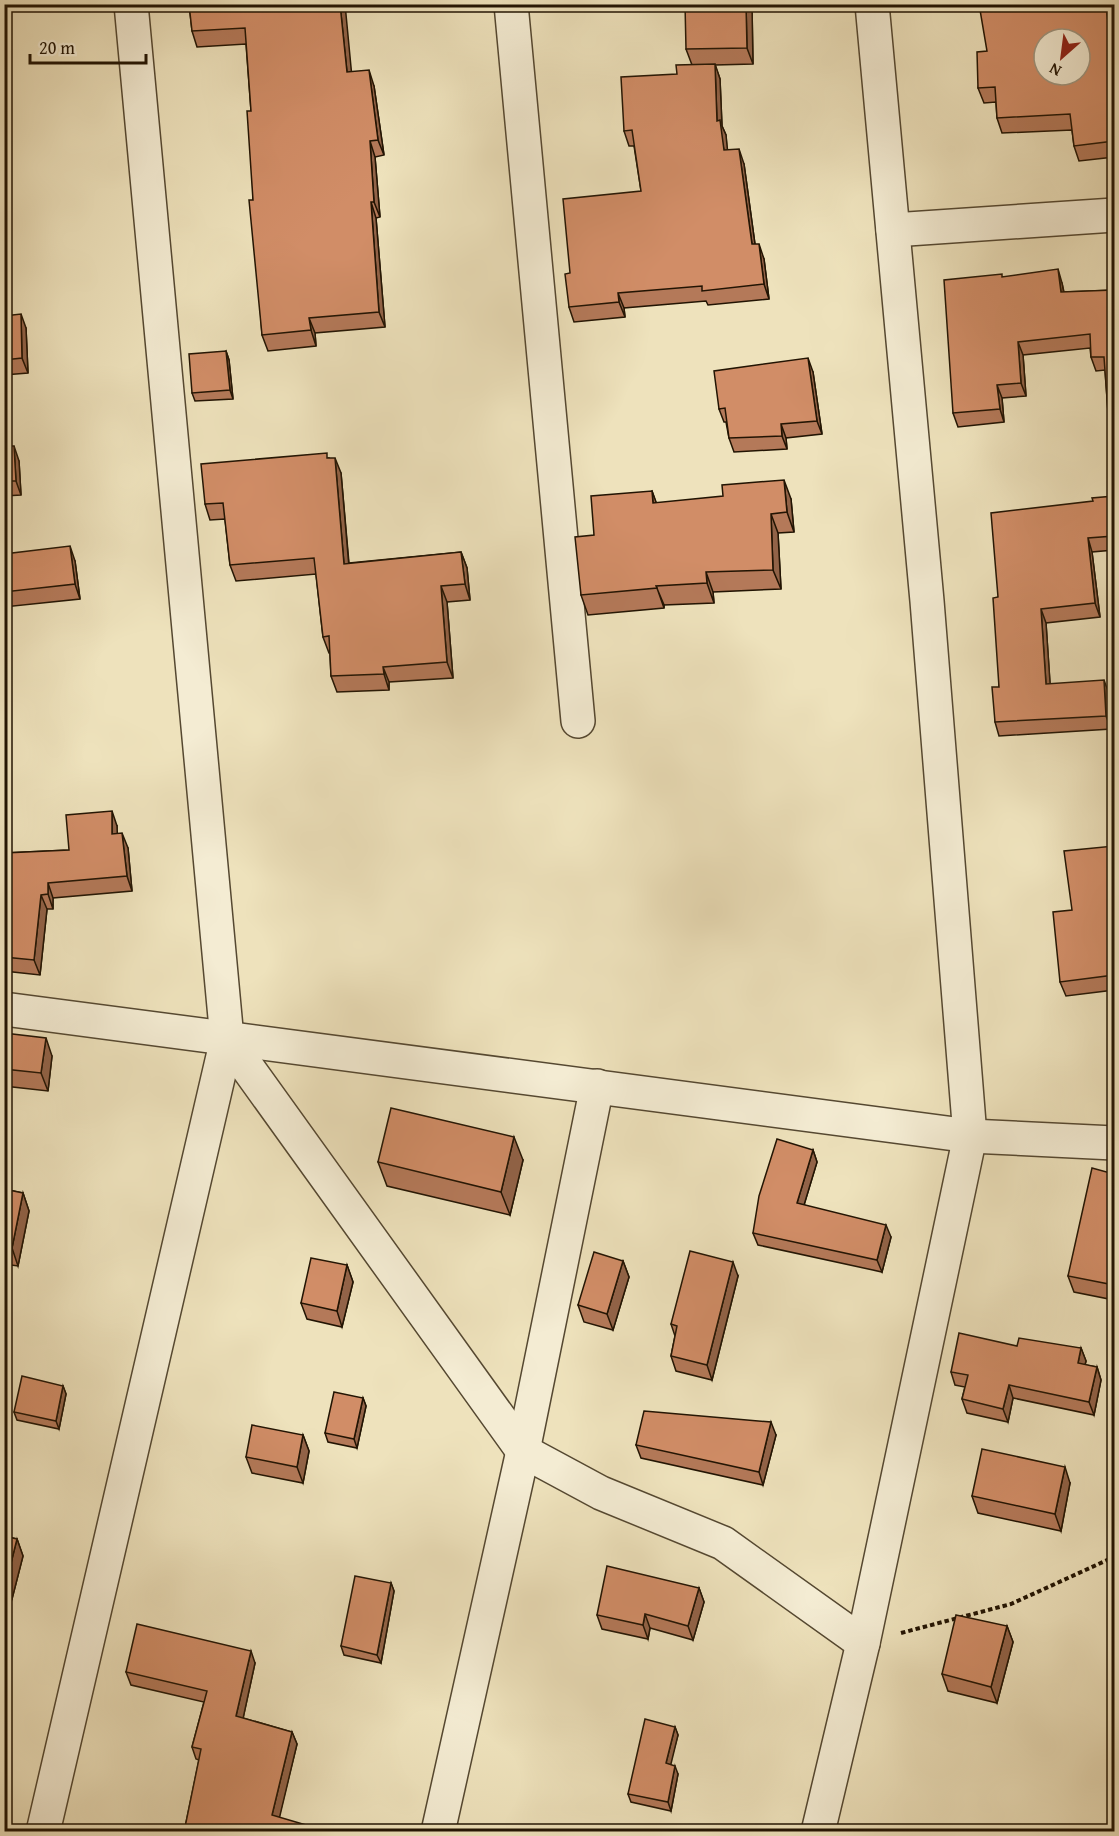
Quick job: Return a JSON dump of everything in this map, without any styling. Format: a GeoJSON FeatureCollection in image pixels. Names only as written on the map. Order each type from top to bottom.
{"type":"FeatureCollection","features":[{"type":"Feature","properties":{"kind":"street"},"geometry":{"type":"LineString","coordinates":[[43,1832],[227,1039],[131,4]]}},
{"type":"Feature","properties":{"kind":"street"},"geometry":{"type":"LineString","coordinates":[[511,4],[578,721]]}},
{"type":"Feature","properties":{"kind":"street"},"geometry":{"type":"LineString","coordinates":[[818,1832],[863,1644],[970,1136],[927,601],[872,4]]}},
{"type":"Feature","properties":{"kind":"street"},"geometry":{"type":"LineString","coordinates":[[893,230],[1114,215]]}},
{"type":"Feature","properties":{"kind":"street"},"geometry":{"type":"LineString","coordinates":[[4,1009],[970,1136],[1114,1143]]}},
{"type":"Feature","properties":{"kind":"street"},"geometry":{"type":"LineString","coordinates":[[227,1039],[523,1451],[601,1493],[723,1543],[863,1644]]}},
{"type":"Feature","properties":{"kind":"street"},"geometry":{"type":"LineString","coordinates":[[438,1832],[523,1451],[597,1086]]}},
{"type":"Feature","properties":{"kind":"path"},"geometry":{"type":"LineString","coordinates":[[863,1644],[1011,1604],[1114,1557]]}},
{"type":"Feature","properties":{"kind":"building"},"geometry":{"type":"Polygon","coordinates":[[[189,4],[340,4],[347,72],[369,70],[378,140],[370,141],[374,202],[371,202],[379,312],[309,318],[311,330],[262,335],[249,200],[253,200],[247,111],[251,111],[245,28],[192,31],[189,4]]]}},
{"type":"Feature","properties":{"kind":"building"},"geometry":{"type":"Polygon","coordinates":[[[685,4],[746,4],[747,48],[686,49],[685,4]]]}},
{"type":"Feature","properties":{"kind":"building"},"geometry":{"type":"Polygon","coordinates":[[[979,4],[1106,4],[1114,79],[1114,141],[1074,146],[1070,114],[997,118],[995,87],[978,88],[977,52],[987,51],[979,4]]]}},
{"type":"Feature","properties":{"kind":"building"},"geometry":{"type":"Polygon","coordinates":[[[715,64],[717,121],[720,120],[724,150],[739,149],[752,244],[759,244],[764,284],[702,291],[702,286],[618,293],[619,302],[569,307],[565,274],[570,273],[563,199],[641,191],[632,130],[624,131],[621,77],[677,74],[676,65],[715,64]]]}},
{"type":"Feature","properties":{"kind":"building"},"geometry":{"type":"Polygon","coordinates":[[[1058,269],[1061,292],[1114,290],[1114,496],[1104,357],[1091,357],[1090,334],[1018,342],[1021,383],[997,385],[1000,409],[953,413],[944,280],[1002,274],[1002,277],[1058,269]]]}},
{"type":"Feature","properties":{"kind":"building"},"geometry":{"type":"Polygon","coordinates":[[[21,314],[22,358],[4,360],[4,316],[21,314]]]}},
{"type":"Feature","properties":{"kind":"building"},"geometry":{"type":"Polygon","coordinates":[[[226,351],[230,390],[192,393],[189,354],[226,351]]]}},
{"type":"Feature","properties":{"kind":"building"},"geometry":{"type":"Polygon","coordinates":[[[808,358],[817,421],[781,424],[782,436],[729,438],[725,408],[719,409],[714,371],[808,358]]]}},
{"type":"Feature","properties":{"kind":"building"},"geometry":{"type":"Polygon","coordinates":[[[4,446],[14,446],[16,481],[4,481],[4,446]]]}},
{"type":"Feature","properties":{"kind":"building"},"geometry":{"type":"Polygon","coordinates":[[[327,453],[327,458],[335,458],[344,564],[461,552],[465,584],[441,586],[447,662],[383,667],[384,674],[331,676],[329,636],[323,637],[314,558],[230,565],[223,503],[205,504],[201,464],[327,453]]]}},
{"type":"Feature","properties":{"kind":"building"},"geometry":{"type":"Polygon","coordinates":[[[784,480],[787,512],[771,514],[773,570],[706,572],[707,583],[656,586],[657,588],[581,595],[575,537],[594,535],[591,496],[652,491],[653,503],[723,496],[722,485],[784,480]]]}},
{"type":"Feature","properties":{"kind":"building"},"geometry":{"type":"Polygon","coordinates":[[[1114,496],[1114,536],[1088,538],[1095,603],[1041,609],[1046,684],[1104,680],[1106,716],[995,722],[992,687],[999,687],[993,598],[998,597],[991,513],[1093,501],[1092,498],[1114,496]]]}},
{"type":"Feature","properties":{"kind":"building"},"geometry":{"type":"Polygon","coordinates":[[[70,546],[75,584],[4,592],[4,554],[70,546]]]}},
{"type":"Feature","properties":{"kind":"building"},"geometry":{"type":"Polygon","coordinates":[[[1114,618],[1114,661],[1109,619],[1114,618]]]}},
{"type":"Feature","properties":{"kind":"building"},"geometry":{"type":"Polygon","coordinates":[[[112,811],[112,834],[122,833],[127,876],[48,883],[48,894],[41,895],[34,960],[4,957],[4,853],[69,850],[66,815],[112,811]]]}},
{"type":"Feature","properties":{"kind":"building"},"geometry":{"type":"Polygon","coordinates":[[[1114,846],[1114,975],[1060,982],[1053,912],[1072,910],[1064,851],[1114,846]]]}},
{"type":"Feature","properties":{"kind":"building"},"geometry":{"type":"Polygon","coordinates":[[[4,1033],[46,1038],[41,1073],[4,1069],[4,1033]]]}},
{"type":"Feature","properties":{"kind":"building"},"geometry":{"type":"Polygon","coordinates":[[[391,1108],[514,1137],[501,1192],[378,1162],[391,1108]]]}},
{"type":"Feature","properties":{"kind":"building"},"geometry":{"type":"Polygon","coordinates":[[[777,1139],[813,1150],[797,1203],[886,1225],[877,1260],[753,1233],[759,1196],[777,1139]]]}},
{"type":"Feature","properties":{"kind":"building"},"geometry":{"type":"Polygon","coordinates":[[[1092,1168],[1114,1174],[1114,1285],[1068,1276],[1092,1168]]]}},
{"type":"Feature","properties":{"kind":"building"},"geometry":{"type":"Polygon","coordinates":[[[4,1189],[23,1193],[12,1248],[4,1246],[4,1189]]]}},
{"type":"Feature","properties":{"kind":"building"},"geometry":{"type":"Polygon","coordinates":[[[690,1251],[733,1262],[707,1365],[671,1356],[677,1326],[671,1324],[690,1251]]]}},
{"type":"Feature","properties":{"kind":"building"},"geometry":{"type":"Polygon","coordinates":[[[594,1252],[623,1261],[607,1314],[578,1305],[594,1252]]]}},
{"type":"Feature","properties":{"kind":"building"},"geometry":{"type":"Polygon","coordinates":[[[311,1258],[347,1265],[337,1311],[301,1303],[311,1258]]]}},
{"type":"Feature","properties":{"kind":"building"},"geometry":{"type":"Polygon","coordinates":[[[959,1333],[1017,1346],[1019,1338],[1081,1348],[1078,1363],[1097,1367],[1089,1402],[1009,1385],[1003,1409],[962,1399],[968,1375],[951,1372],[959,1333]]]}},
{"type":"Feature","properties":{"kind":"building"},"geometry":{"type":"Polygon","coordinates":[[[22,1376],[63,1386],[56,1421],[14,1412],[22,1376]]]}},
{"type":"Feature","properties":{"kind":"building"},"geometry":{"type":"Polygon","coordinates":[[[334,1392],[363,1398],[354,1439],[325,1433],[334,1392]]]}},
{"type":"Feature","properties":{"kind":"building"},"geometry":{"type":"Polygon","coordinates":[[[644,1411],[771,1422],[759,1472],[636,1445],[644,1411]]]}},
{"type":"Feature","properties":{"kind":"building"},"geometry":{"type":"Polygon","coordinates":[[[252,1425],[303,1435],[297,1467],[246,1457],[252,1425]]]}},
{"type":"Feature","properties":{"kind":"building"},"geometry":{"type":"Polygon","coordinates":[[[982,1449],[1065,1467],[1055,1514],[972,1496],[982,1449]]]}},
{"type":"Feature","properties":{"kind":"building"},"geometry":{"type":"Polygon","coordinates":[[[4,1536],[17,1539],[6,1583],[4,1582],[4,1536]]]}},
{"type":"Feature","properties":{"kind":"building"},"geometry":{"type":"Polygon","coordinates":[[[607,1566],[699,1588],[688,1626],[645,1614],[643,1625],[597,1615],[607,1566]]]}},
{"type":"Feature","properties":{"kind":"building"},"geometry":{"type":"Polygon","coordinates":[[[355,1576],[391,1583],[377,1655],[341,1646],[355,1576]]]}},
{"type":"Feature","properties":{"kind":"building"},"geometry":{"type":"Polygon","coordinates":[[[956,1615],[1007,1626],[991,1687],[942,1674],[956,1615]]]}},
{"type":"Feature","properties":{"kind":"building"},"geometry":{"type":"Polygon","coordinates":[[[137,1624],[251,1651],[236,1716],[292,1732],[272,1815],[323,1830],[322,1832],[184,1832],[201,1749],[192,1747],[207,1691],[126,1672],[137,1624]]]}},
{"type":"Feature","properties":{"kind":"building"},"geometry":{"type":"Polygon","coordinates":[[[645,1719],[675,1727],[666,1763],[675,1766],[668,1802],[628,1794],[645,1719]]]}}]}
